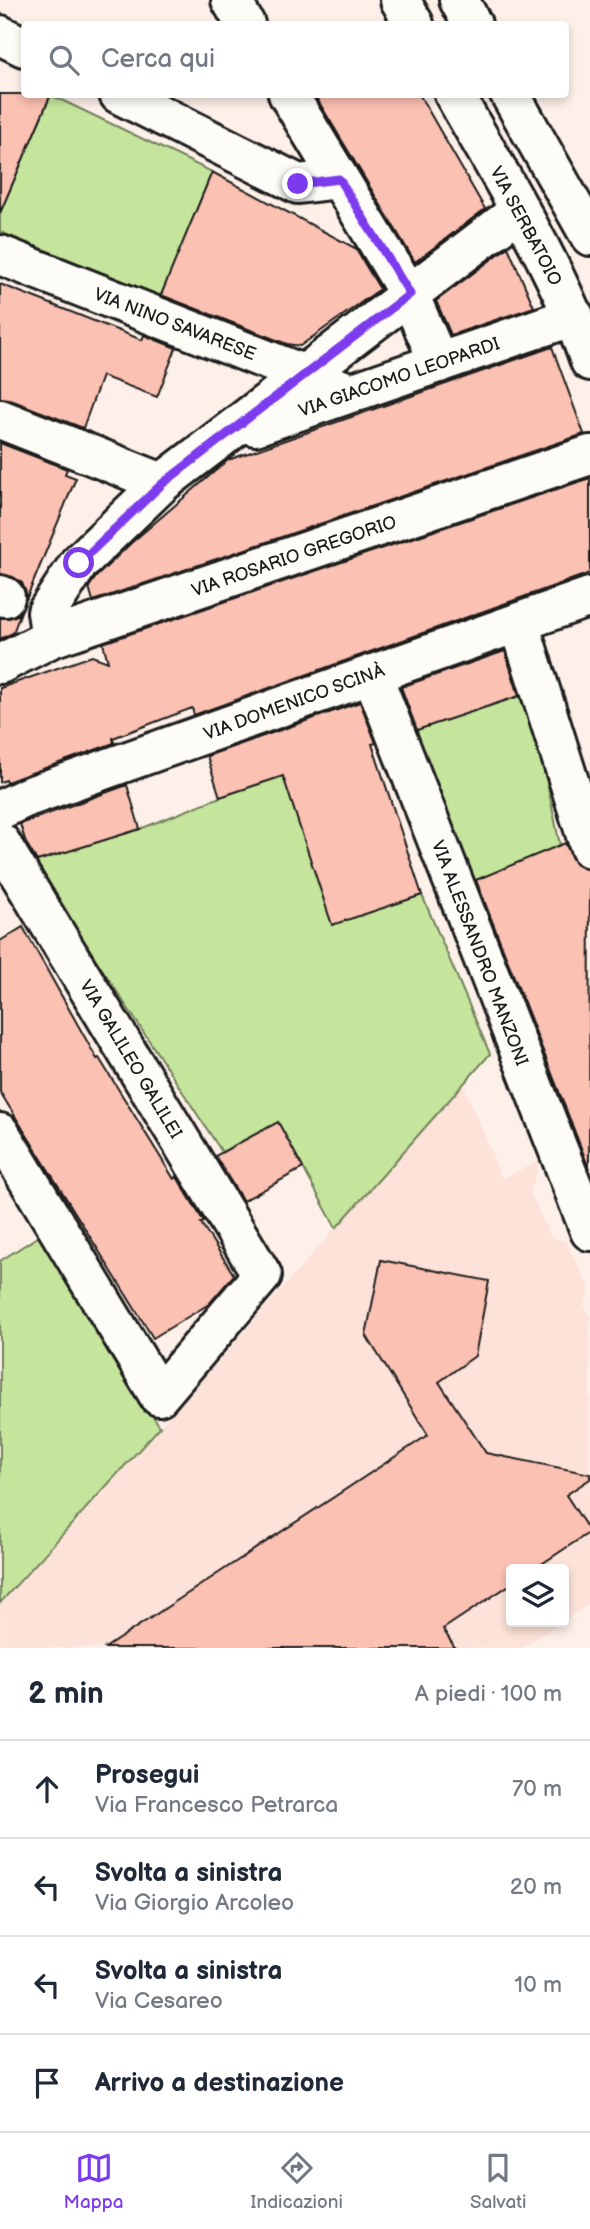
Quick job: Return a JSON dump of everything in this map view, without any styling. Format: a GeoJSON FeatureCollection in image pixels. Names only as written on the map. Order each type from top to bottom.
{"type":"FeatureCollection","features":[{"type":"Feature","properties":{"kind":"street"},"geometry":{"type":"LineString","coordinates":[[231,0],[244,21]]}},
{"type":"Feature","properties":{"kind":"street"},"geometry":{"type":"LineString","coordinates":[[400,0],[412,21]]}},
{"type":"Feature","properties":{"kind":"street"},"geometry":{"type":"LineString","coordinates":[[459,0],[470,21]]}},
{"type":"Feature","properties":{"kind":"street"},"geometry":{"type":"LineString","coordinates":[[0,35],[21,46]]}},
{"type":"Feature","properties":{"kind":"street"},"geometry":{"type":"LineString","coordinates":[[127,98],[298,184],[339,179]]}},
{"type":"Feature","properties":{"kind":"street"},"geometry":{"type":"LineString","coordinates":[[290,98],[410,294],[439,363]]}},
{"type":"Feature","properties":{"kind":"street","name":"VIA SERBATOIO"},"geometry":{"type":"LineString","coordinates":[[456,98],[520,210],[574,316],[590,361]]}},
{"type":"Feature","properties":{"kind":"street"},"geometry":{"type":"LineString","coordinates":[[512,98],[590,236]]}},
{"type":"Feature","properties":{"kind":"street"},"geometry":{"type":"LineString","coordinates":[[51,638],[47,612],[79,563],[162,484],[520,210]]}},
{"type":"Feature","properties":{"kind":"street","name":"VIA NINO SAVARESE"},"geometry":{"type":"LineString","coordinates":[[0,255],[351,393]]}},
{"type":"Feature","properties":{"kind":"street","name":"VIA GIACOMO LEOPARDI"},"geometry":{"type":"LineString","coordinates":[[225,437],[574,316]]}},
{"type":"Feature","properties":{"kind":"street"},"geometry":{"type":"LineString","coordinates":[[0,418],[162,484]]}},
{"type":"Feature","properties":{"kind":"street","name":"VIA ROSARIO GREGORIO"},"geometry":{"type":"LineString","coordinates":[[0,664],[51,638],[590,455]]}},
{"type":"Feature","properties":{"kind":"street","name":"VIA DOMENICO SCINÀ"},"geometry":{"type":"LineString","coordinates":[[0,810],[27,797],[590,597]]}},
{"type":"Feature","properties":{"kind":"street"},"geometry":{"type":"LineString","coordinates":[[519,623],[590,848]]}},
{"type":"Feature","properties":{"kind":"street","name":"VIA ALESSANDRO MANZONI"},"geometry":{"type":"LineString","coordinates":[[372,674],[590,1231]]}},
{"type":"Feature","properties":{"kind":"street","name":"VIA GALILEO GALILEI"},"geometry":{"type":"LineString","coordinates":[[0,842],[262,1275],[159,1395],[0,1133]]}},
{"type":"Feature","properties":{"kind":"shaded area"},"geometry":{"type":"Polygon","coordinates":[[[463,1083],[502,1179],[540,1161],[530,1193],[551,1237],[566,1241],[590,1290],[584,1305],[590,1316],[590,1603],[569,1617],[569,1564],[506,1564],[506,1627],[554,1627],[522,1648],[0,1648],[0,1603],[194,1389],[463,1083]]]}},
{"type":"Feature","properties":{"kind":"green space"},"geometry":{"type":"Polygon","coordinates":[[[50,98],[57,98],[212,172],[161,296],[0,232],[0,213],[50,98]]]}},
{"type":"Feature","properties":{"kind":"green space"},"geometry":{"type":"Polygon","coordinates":[[[520,696],[543,764],[560,845],[471,882],[416,730],[520,696]]]}},
{"type":"Feature","properties":{"kind":"green space"},"geometry":{"type":"Polygon","coordinates":[[[283,776],[332,924],[422,895],[490,1054],[336,1228],[278,1122],[222,1152],[32,862],[140,829],[220,797],[283,776]]]}},
{"type":"Feature","properties":{"kind":"green space"},"geometry":{"type":"Polygon","coordinates":[[[39,1236],[160,1427],[0,1603],[0,1261],[39,1236]]]}},
{"type":"Feature","properties":{"kind":"building"},"geometry":{"type":"Polygon","coordinates":[[[0,94],[21,94],[21,98],[49,98],[0,213],[0,94]]]}},
{"type":"Feature","properties":{"kind":"building"},"geometry":{"type":"Polygon","coordinates":[[[316,98],[421,98],[485,209],[415,262],[316,98]]]}},
{"type":"Feature","properties":{"kind":"building"},"geometry":{"type":"Polygon","coordinates":[[[212,172],[355,248],[380,289],[300,346],[287,344],[161,295],[212,172]]]}},
{"type":"Feature","properties":{"kind":"building"},"geometry":{"type":"Polygon","coordinates":[[[508,247],[534,307],[451,335],[436,301],[508,247]]]}},
{"type":"Feature","properties":{"kind":"building"},"geometry":{"type":"Polygon","coordinates":[[[0,284],[142,340],[144,335],[176,348],[157,397],[102,376],[83,428],[0,398],[0,284]]]}},
{"type":"Feature","properties":{"kind":"building"},"geometry":{"type":"Polygon","coordinates":[[[552,347],[584,434],[93,601],[89,587],[96,577],[131,543],[228,460],[552,347]]]}},
{"type":"Feature","properties":{"kind":"building"},"geometry":{"type":"Polygon","coordinates":[[[0,443],[67,469],[65,474],[76,478],[26,600],[22,583],[13,577],[0,574],[0,443]]]}},
{"type":"Feature","properties":{"kind":"building"},"geometry":{"type":"Polygon","coordinates":[[[590,478],[590,573],[194,715],[192,708],[113,738],[114,743],[7,782],[0,782],[0,688],[92,656],[108,662],[103,643],[590,478]]]}},
{"type":"Feature","properties":{"kind":"building"},"geometry":{"type":"Polygon","coordinates":[[[22,609],[13,633],[0,639],[0,618],[18,615],[22,609]]]}},
{"type":"Feature","properties":{"kind":"building"},"geometry":{"type":"Polygon","coordinates":[[[505,651],[519,696],[417,730],[401,687],[505,651]]]}},
{"type":"Feature","properties":{"kind":"building"},"geometry":{"type":"Polygon","coordinates":[[[360,702],[376,743],[372,744],[422,895],[332,925],[283,776],[220,797],[207,756],[360,702]]]}},
{"type":"Feature","properties":{"kind":"building"},"geometry":{"type":"Polygon","coordinates":[[[127,785],[140,829],[37,861],[26,843],[20,824],[127,785]]]}},
{"type":"Feature","properties":{"kind":"building"},"geometry":{"type":"Polygon","coordinates":[[[565,843],[575,864],[590,869],[589,1168],[476,880],[565,843]]]}},
{"type":"Feature","properties":{"kind":"building"},"geometry":{"type":"Polygon","coordinates":[[[23,927],[97,1059],[99,1058],[174,1179],[177,1177],[204,1222],[201,1223],[234,1275],[209,1304],[153,1338],[0,1092],[0,941],[23,927]]]}},
{"type":"Feature","properties":{"kind":"building"},"geometry":{"type":"Polygon","coordinates":[[[278,1122],[303,1168],[243,1201],[215,1156],[278,1122]]]}},
{"type":"Feature","properties":{"kind":"building"},"geometry":{"type":"Polygon","coordinates":[[[381,1260],[489,1281],[475,1356],[439,1382],[486,1453],[590,1474],[590,1479],[566,1495],[590,1532],[542,1564],[506,1564],[506,1587],[443,1629],[455,1648],[105,1648],[428,1435],[366,1335],[381,1260]]]}},
{"type":"Feature","properties":{"kind":"route"},"geometry":{"type":"LineString","coordinates":[[79,563],[162,484],[410,294],[339,179],[298,184]]}}]}
